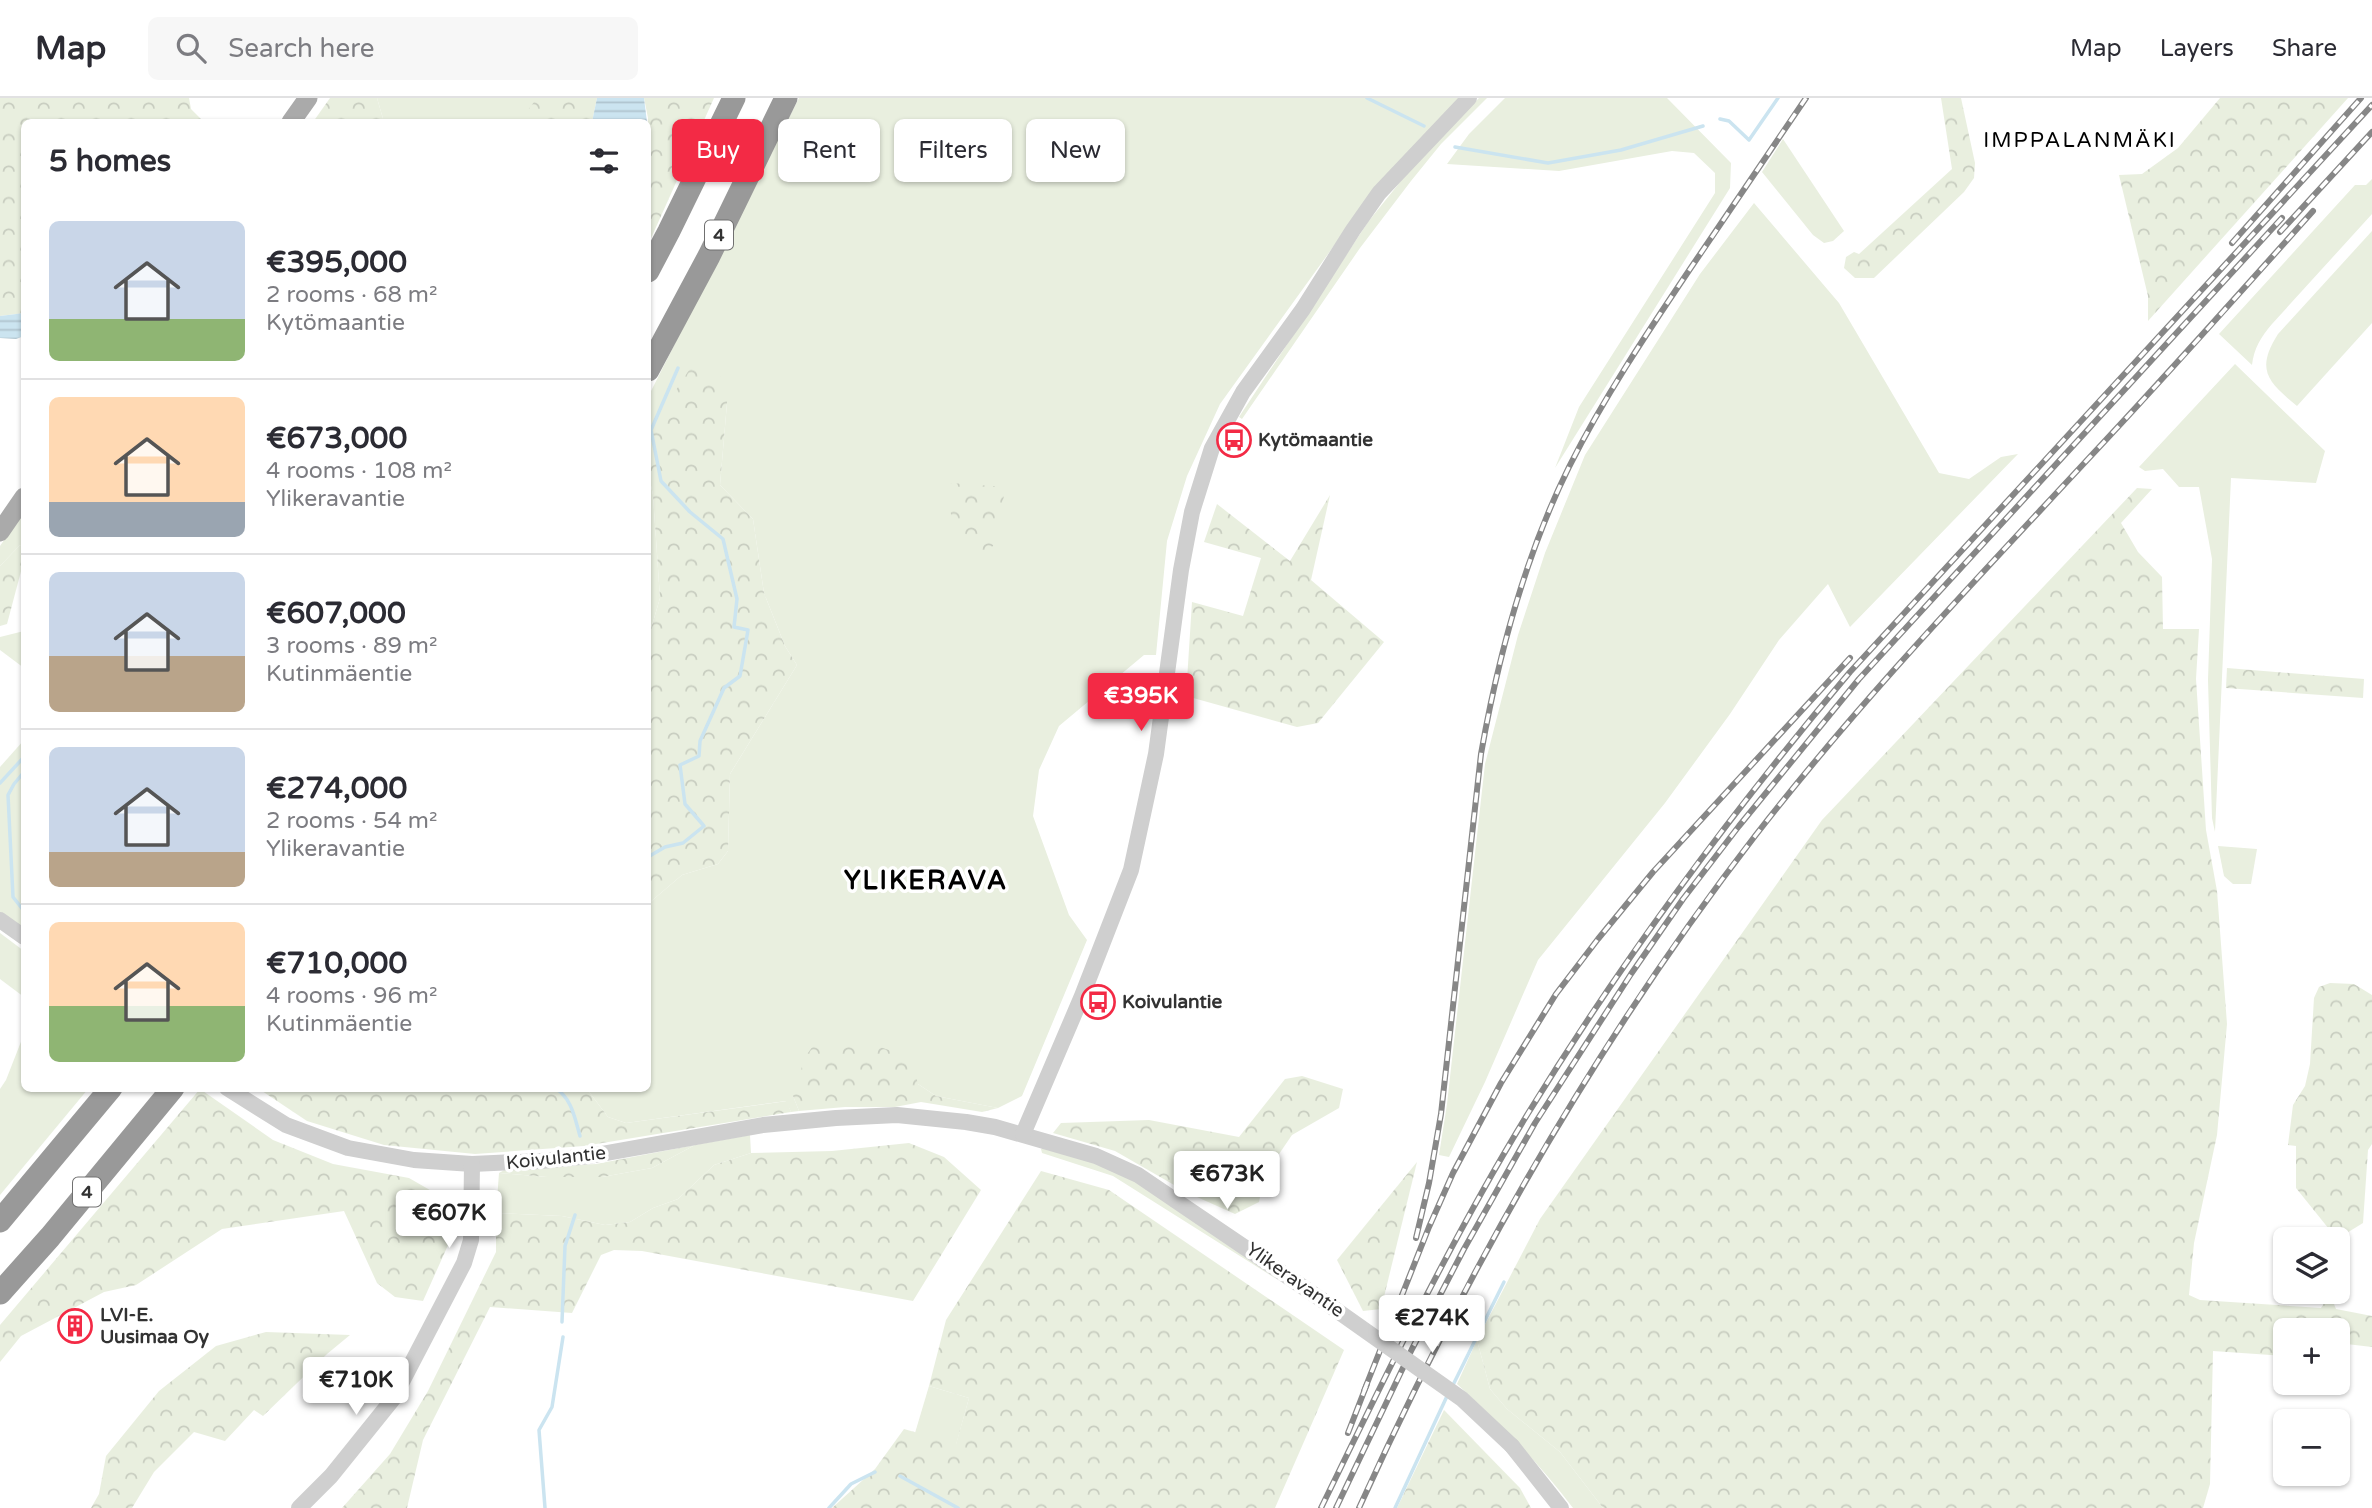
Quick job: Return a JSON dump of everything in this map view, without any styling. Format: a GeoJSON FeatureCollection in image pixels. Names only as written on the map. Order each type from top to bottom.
{"type":"FeatureCollection","features":[{"type":"Feature","properties":{"kind":"highway","name":"4"},"geometry":{"type":"LineString","coordinates":[[651,265],[734,98]]}},
{"type":"Feature","properties":{"kind":"highway","name":"4"},"geometry":{"type":"LineString","coordinates":[[651,364],[709,256],[786,98]]}},
{"type":"Feature","properties":{"kind":"highway","name":"4"},"geometry":{"type":"LineString","coordinates":[[0,1221],[108,1092]]}},
{"type":"Feature","properties":{"kind":"highway","name":"4"},"geometry":{"type":"LineString","coordinates":[[0,1293],[170,1092]]}},
{"type":"Feature","properties":{"kind":"main road"},"geometry":{"type":"LineString","coordinates":[[293,119],[308,98]]}},
{"type":"Feature","properties":{"kind":"main road"},"geometry":{"type":"LineString","coordinates":[[0,532],[21,501]]}},
{"type":"Feature","properties":{"kind":"street"},"geometry":{"type":"LineString","coordinates":[[1023,1134],[1083,996],[1131,870],[1156,754],[1181,570],[1192,512],[1212,448],[1243,392],[1303,309],[1353,230],[1380,194],[1469,98]]}},
{"type":"Feature","properties":{"kind":"street"},"geometry":{"type":"LineString","coordinates":[[0,920],[21,935]]}},
{"type":"Feature","properties":{"kind":"street","name":"Koivulantie"},"geometry":{"type":"LineString","coordinates":[[233,1092],[286,1125],[348,1148],[414,1160],[472,1164],[590,1156],[763,1125],[836,1118],[897,1115],[928,1117],[1023,1134]]}},
{"type":"Feature","properties":{"kind":"street","name":"Ylikeravantie"},"geometry":{"type":"LineString","coordinates":[[1023,1134],[1096,1156],[1138,1175],[1322,1300],[1462,1399],[1512,1446],[1561,1508]]}},
{"type":"Feature","properties":{"kind":"street"},"geometry":{"type":"LineString","coordinates":[[299,1508],[331,1476],[393,1399],[464,1263],[471,1240],[472,1164]]}},
{"type":"Feature","properties":{"kind":"green space"},"geometry":{"type":"Polygon","coordinates":[[[0,98],[189,98],[191,109],[201,119],[21,119],[21,313],[0,316],[0,98]]]}},
{"type":"Feature","properties":{"kind":"green space"},"geometry":{"type":"Polygon","coordinates":[[[330,98],[377,98],[383,119],[315,119],[330,98]]]}},
{"type":"Feature","properties":{"kind":"green space"},"geometry":{"type":"Polygon","coordinates":[[[377,98],[539,98],[522,119],[383,119],[377,98]]]}},
{"type":"Feature","properties":{"kind":"green space"},"geometry":{"type":"Polygon","coordinates":[[[537,98],[597,98],[593,119],[521,119],[537,98]]]}},
{"type":"Feature","properties":{"kind":"green space"},"geometry":{"type":"Polygon","coordinates":[[[644,98],[714,98],[705,119],[672,119],[672,182],[676,182],[651,238],[651,119],[648,119],[644,98]]]}},
{"type":"Feature","properties":{"kind":"green space"},"geometry":{"type":"Polygon","coordinates":[[[799,98],[1461,98],[1377,186],[1220,404],[1187,476],[1167,541],[1156,655],[1144,655],[1059,726],[1039,770],[1033,816],[1069,915],[1087,940],[1022,1096],[998,1108],[936,1096],[918,1084],[793,1096],[799,1111],[791,1112],[786,1101],[626,1123],[608,1117],[589,1092],[651,1092],[651,901],[682,875],[718,864],[728,851],[730,774],[797,665],[785,646],[764,593],[753,519],[720,485],[727,403],[651,430],[651,391],[757,182],[764,182],[764,167],[778,140],[778,182],[880,182],[880,119],[788,119],[799,98]]]}},
{"type":"Feature","properties":{"kind":"green space"},"geometry":{"type":"Polygon","coordinates":[[[1479,98],[1487,98],[1441,144],[1411,181],[1360,248],[1242,419],[1239,417],[1368,222],[1417,161],[1479,98]]]}},
{"type":"Feature","properties":{"kind":"green space"},"geometry":{"type":"Polygon","coordinates":[[[1505,98],[1667,98],[1731,163],[1730,188],[1555,468],[1579,407],[1715,193],[1715,173],[1694,153],[1672,151],[1559,171],[1447,164],[1469,134],[1505,98]]]}},
{"type":"Feature","properties":{"kind":"green space"},"geometry":{"type":"Polygon","coordinates":[[[1941,98],[1961,98],[1975,163],[1974,178],[1964,192],[1874,278],[1855,278],[1844,268],[1846,257],[1854,252],[1859,254],[1952,169],[1941,98]]]}},
{"type":"Feature","properties":{"kind":"green space"},"geometry":{"type":"Polygon","coordinates":[[[2220,98],[2348,98],[2148,321],[2148,296],[2119,175],[2142,174],[2178,148],[2220,98]]]}},
{"type":"Feature","properties":{"kind":"green space"},"geometry":{"type":"Polygon","coordinates":[[[1783,139],[1844,231],[1833,241],[1824,243],[1813,235],[1762,172],[1783,139]]]}},
{"type":"Feature","properties":{"kind":"green space"},"geometry":{"type":"Polygon","coordinates":[[[2372,179],[2372,214],[2268,329],[2256,348],[2252,365],[2219,334],[2355,185],[2366,185],[2372,179]]]}},
{"type":"Feature","properties":{"kind":"green space"},"geometry":{"type":"Polygon","coordinates":[[[1754,203],[1839,303],[1939,473],[1969,479],[2001,457],[2018,454],[1850,627],[1828,584],[1779,640],[1730,714],[1665,803],[1538,960],[1449,1157],[1439,1155],[1485,764],[1518,635],[1545,553],[1585,455],[1700,274],[1754,203]]]}},
{"type":"Feature","properties":{"kind":"green space"},"geometry":{"type":"Polygon","coordinates":[[[2372,231],[2372,323],[2297,406],[2279,390],[2268,374],[2266,366],[2271,346],[2278,334],[2372,231]]]}},
{"type":"Feature","properties":{"kind":"green space"},"geometry":{"type":"Polygon","coordinates":[[[693,364],[727,380],[720,485],[753,519],[764,593],[785,646],[797,665],[730,774],[728,851],[718,864],[682,875],[651,901],[651,629],[660,598],[651,486],[651,428],[693,364]]]}},
{"type":"Feature","properties":{"kind":"green space"},"geometry":{"type":"Polygon","coordinates":[[[2235,364],[2325,451],[2316,483],[2231,478],[2215,832],[2212,818],[2208,680],[2212,559],[2199,487],[2179,487],[2163,469],[2145,471],[2139,467],[2235,364]]]}},
{"type":"Feature","properties":{"kind":"green space"},"geometry":{"type":"Polygon","coordinates":[[[951,483],[1006,487],[993,546],[977,556],[953,524],[950,507],[951,483]]]}},
{"type":"Feature","properties":{"kind":"green space"},"geometry":{"type":"Polygon","coordinates":[[[651,486],[653,495],[660,598],[651,629],[651,486]]]}},
{"type":"Feature","properties":{"kind":"green space"},"geometry":{"type":"Polygon","coordinates":[[[2137,488],[2152,489],[2121,523],[2138,552],[2162,577],[2163,629],[2199,629],[2196,679],[2206,830],[2217,891],[2227,1024],[2217,1135],[2194,1243],[2189,1295],[2200,1300],[2321,1308],[2324,1304],[2334,1304],[2336,1309],[2372,1316],[2372,1347],[2350,1344],[2350,1318],[2273,1318],[2273,1355],[2213,1351],[2210,1484],[2203,1508],[1603,1508],[1560,1452],[1507,1409],[1490,1389],[1477,1340],[1540,1219],[1822,820],[2137,488]]]}},
{"type":"Feature","properties":{"kind":"green space"},"geometry":{"type":"Polygon","coordinates":[[[1330,495],[1311,580],[1384,642],[1318,723],[1297,727],[1186,696],[1192,602],[1243,616],[1261,558],[1204,542],[1217,504],[1290,561],[1330,495]]]}},
{"type":"Feature","properties":{"kind":"green space"},"geometry":{"type":"Polygon","coordinates":[[[21,515],[21,545],[0,566],[0,546],[21,515]]]}},
{"type":"Feature","properties":{"kind":"green space"},"geometry":{"type":"Polygon","coordinates":[[[21,545],[21,571],[7,624],[0,626],[0,566],[21,545]]]}},
{"type":"Feature","properties":{"kind":"green space"},"geometry":{"type":"Polygon","coordinates":[[[21,632],[21,666],[0,650],[0,637],[21,632]]]}},
{"type":"Feature","properties":{"kind":"green space"},"geometry":{"type":"Polygon","coordinates":[[[2227,668],[2364,679],[2363,698],[2226,688],[2227,668]]]}},
{"type":"Feature","properties":{"kind":"green space"},"geometry":{"type":"Polygon","coordinates":[[[21,743],[21,929],[0,914],[0,767],[21,743]]]}},
{"type":"Feature","properties":{"kind":"green space"},"geometry":{"type":"Polygon","coordinates":[[[2218,846],[2257,849],[2251,884],[2233,884],[2224,876],[2218,846]]]}},
{"type":"Feature","properties":{"kind":"green space"},"geometry":{"type":"Polygon","coordinates":[[[0,933],[21,949],[21,995],[0,979],[0,933]]]}},
{"type":"Feature","properties":{"kind":"green space"},"geometry":{"type":"Polygon","coordinates":[[[2330,983],[2354,984],[2372,995],[2372,1144],[2368,1150],[2363,1223],[2350,1231],[2350,1227],[2327,1227],[2296,1188],[2296,1146],[2288,1145],[2293,1105],[2305,1086],[2310,1064],[2314,998],[2319,987],[2330,983]]]}},
{"type":"Feature","properties":{"kind":"green space"},"geometry":{"type":"Polygon","coordinates":[[[855,1038],[911,1058],[918,1084],[936,1096],[998,1108],[982,1112],[921,1102],[895,1107],[799,1111],[793,1096],[805,1057],[813,1046],[855,1038]]]}},
{"type":"Feature","properties":{"kind":"green space"},"geometry":{"type":"Polygon","coordinates":[[[21,1042],[21,1092],[86,1092],[0,1195],[0,1089],[21,1042]]]}},
{"type":"Feature","properties":{"kind":"green space"},"geometry":{"type":"Polygon","coordinates":[[[1302,1076],[1343,1089],[1339,1108],[1292,1135],[1264,1176],[1259,1202],[1235,1214],[1188,1193],[1115,1151],[1053,1133],[1061,1123],[1149,1120],[1239,1137],[1285,1079],[1302,1076]]]}},
{"type":"Feature","properties":{"kind":"green space"},"geometry":{"type":"Polygon","coordinates":[[[197,1092],[204,1092],[273,1140],[333,1164],[409,1178],[449,1201],[453,1234],[423,1301],[395,1297],[377,1283],[344,1211],[222,1229],[136,1285],[104,1292],[21,1336],[0,1362],[0,1325],[197,1092]]]}},
{"type":"Feature","properties":{"kind":"green space"},"geometry":{"type":"Polygon","coordinates":[[[264,1092],[589,1092],[608,1117],[626,1123],[787,1101],[791,1112],[584,1146],[475,1154],[384,1145],[307,1121],[264,1092]]]}},
{"type":"Feature","properties":{"kind":"green space"},"geometry":{"type":"Polygon","coordinates":[[[750,1135],[751,1153],[714,1165],[678,1199],[653,1208],[630,1222],[605,1225],[562,1216],[496,1213],[499,1173],[547,1177],[602,1177],[652,1168],[695,1145],[750,1135]]]}},
{"type":"Feature","properties":{"kind":"green space"},"geometry":{"type":"Polygon","coordinates":[[[909,1143],[944,1157],[981,1190],[913,1301],[642,1251],[614,1250],[601,1255],[572,1313],[490,1307],[423,1440],[407,1508],[342,1508],[390,1454],[428,1391],[496,1252],[496,1213],[562,1216],[605,1225],[630,1222],[653,1208],[678,1199],[714,1165],[751,1153],[832,1151],[909,1143]]]}},
{"type":"Feature","properties":{"kind":"green space"},"geometry":{"type":"Polygon","coordinates":[[[695,1145],[652,1168],[602,1177],[547,1177],[499,1173],[506,1169],[596,1164],[695,1145]]]}},
{"type":"Feature","properties":{"kind":"green space"},"geometry":{"type":"Polygon","coordinates":[[[1045,1146],[1130,1175],[1278,1280],[1113,1176],[1042,1153],[1041,1149],[1045,1146]]]}},
{"type":"Feature","properties":{"kind":"green space"},"geometry":{"type":"Polygon","coordinates":[[[1417,1162],[1381,1309],[1363,1311],[1337,1260],[1417,1162]]]}},
{"type":"Feature","properties":{"kind":"green space"},"geometry":{"type":"Polygon","coordinates":[[[1041,1171],[1109,1190],[1344,1350],[1275,1508],[832,1508],[875,1469],[904,1429],[956,1444],[969,1398],[929,1386],[946,1320],[1041,1171]]]}},
{"type":"Feature","properties":{"kind":"green space"},"geometry":{"type":"Polygon","coordinates":[[[266,1332],[350,1335],[263,1416],[254,1410],[225,1441],[194,1432],[154,1472],[132,1508],[91,1508],[99,1494],[106,1456],[159,1391],[216,1346],[266,1332]]]}},
{"type":"Feature","properties":{"kind":"green space"},"geometry":{"type":"Polygon","coordinates":[[[1477,1340],[1490,1389],[1507,1409],[1560,1452],[1603,1508],[1573,1508],[1518,1443],[1457,1384],[1477,1340]]]}},
{"type":"Feature","properties":{"kind":"green space"},"geometry":{"type":"Polygon","coordinates":[[[929,1386],[969,1398],[956,1445],[915,1433],[929,1386]]]}},
{"type":"Feature","properties":{"kind":"green space"},"geometry":{"type":"Polygon","coordinates":[[[1444,1410],[1520,1488],[1531,1508],[1397,1508],[1444,1410]]]}},
{"type":"Feature","properties":{"kind":"water"},"geometry":{"type":"Polygon","coordinates":[[[597,98],[644,98],[647,119],[593,119],[597,98]]]}},
{"type":"Feature","properties":{"kind":"water"},"geometry":{"type":"Polygon","coordinates":[[[21,313],[21,337],[0,338],[0,316],[21,313]]]}},
{"type":"Feature","properties":{"kind":"waterway"},"geometry":{"type":"LineString","coordinates":[[1367,98],[1424,126]]}},
{"type":"Feature","properties":{"kind":"waterway"},"geometry":{"type":"LineString","coordinates":[[1720,119],[1729,121],[1749,140],[1778,98]]}},
{"type":"Feature","properties":{"kind":"waterway"},"geometry":{"type":"LineString","coordinates":[[1455,147],[1548,163],[1621,150],[1703,126]]}},
{"type":"Feature","properties":{"kind":"waterway"},"geometry":{"type":"LineString","coordinates":[[651,430],[678,368]]}},
{"type":"Feature","properties":{"kind":"waterway"},"geometry":{"type":"LineString","coordinates":[[651,430],[661,481],[690,512],[723,539],[737,599],[734,627],[748,630],[740,676],[724,688],[700,741],[699,756],[680,765],[685,804],[704,826],[683,843],[665,847],[651,855]]}},
{"type":"Feature","properties":{"kind":"waterway"},"geometry":{"type":"LineString","coordinates":[[0,783],[21,760]]}},
{"type":"Feature","properties":{"kind":"waterway"},"geometry":{"type":"LineString","coordinates":[[21,776],[8,795],[13,897],[21,907]]}},
{"type":"Feature","properties":{"kind":"waterway"},"geometry":{"type":"LineString","coordinates":[[561,1092],[569,1103],[580,1136]]}},
{"type":"Feature","properties":{"kind":"waterway"},"geometry":{"type":"LineString","coordinates":[[562,1322],[565,1246],[575,1215]]}},
{"type":"Feature","properties":{"kind":"waterway"},"geometry":{"type":"LineString","coordinates":[[1452,1387],[1504,1282]]}},
{"type":"Feature","properties":{"kind":"waterway"},"geometry":{"type":"LineString","coordinates":[[545,1508],[539,1430],[552,1407],[563,1337]]}},
{"type":"Feature","properties":{"kind":"waterway"},"geometry":{"type":"LineString","coordinates":[[1395,1508],[1448,1394]]}},
{"type":"Feature","properties":{"kind":"waterway"},"geometry":{"type":"LineString","coordinates":[[829,1508],[851,1484],[875,1472]]}},
{"type":"Feature","properties":{"kind":"waterway"},"geometry":{"type":"LineString","coordinates":[[900,1476],[958,1508]]}},
{"type":"Feature","properties":{"kind":"railway"},"geometry":{"type":"LineString","coordinates":[[1416,1238],[1441,1114],[1481,754],[1505,644],[1526,571],[1553,501],[1611,390],[1806,98]]}},
{"type":"Feature","properties":{"kind":"railway"},"geometry":{"type":"LineString","coordinates":[[2232,243],[2361,98]]}},
{"type":"Feature","properties":{"kind":"railway"},"geometry":{"type":"LineString","coordinates":[[1321,1508],[1471,1211],[1527,1115],[1640,943],[1721,833],[1850,672],[2372,105]]}},
{"type":"Feature","properties":{"kind":"railway"},"geometry":{"type":"LineString","coordinates":[[2280,232],[2372,132]]}},
{"type":"Feature","properties":{"kind":"railway"},"geometry":{"type":"LineString","coordinates":[[1359,1508],[1444,1332],[1538,1160],[1588,1077],[1696,915],[1834,738],[2313,211]]}},
{"type":"Feature","properties":{"kind":"railway"},"geometry":{"type":"LineString","coordinates":[[1336,1508],[1412,1349],[1464,1249],[1535,1123],[1683,899],[1859,679],[2282,218]]}},
{"type":"Feature","properties":{"kind":"railway"},"geometry":{"type":"LineString","coordinates":[[1364,1391],[1453,1173],[1501,1083],[1556,994],[1653,872],[1850,658]]}},
{"type":"Feature","properties":{"kind":"railway"},"geometry":{"type":"LineString","coordinates":[[1348,1433],[1367,1384]]}},
{"type":"Feature","properties":{"kind":"place","name":"Kytömaantie"},"geometry":{"type":"Point","coordinates":[1234,440]}},
{"type":"Feature","properties":{"kind":"place","name":"Koivulantie"},"geometry":{"type":"Point","coordinates":[1098,1002]}},
{"type":"Feature","properties":{"kind":"place","name":"LVI-E. Uusimaa Oy"},"geometry":{"type":"Point","coordinates":[75,1326]}},
{"type":"Feature","properties":{"kind":"district","name":"IMPPALANMÄKI"},"geometry":{"type":"Point","coordinates":[2080,140]}},
{"type":"Feature","properties":{"kind":"district","name":"YLIKERAVA"},"geometry":{"type":"Point","coordinates":[926,880]}}]}
